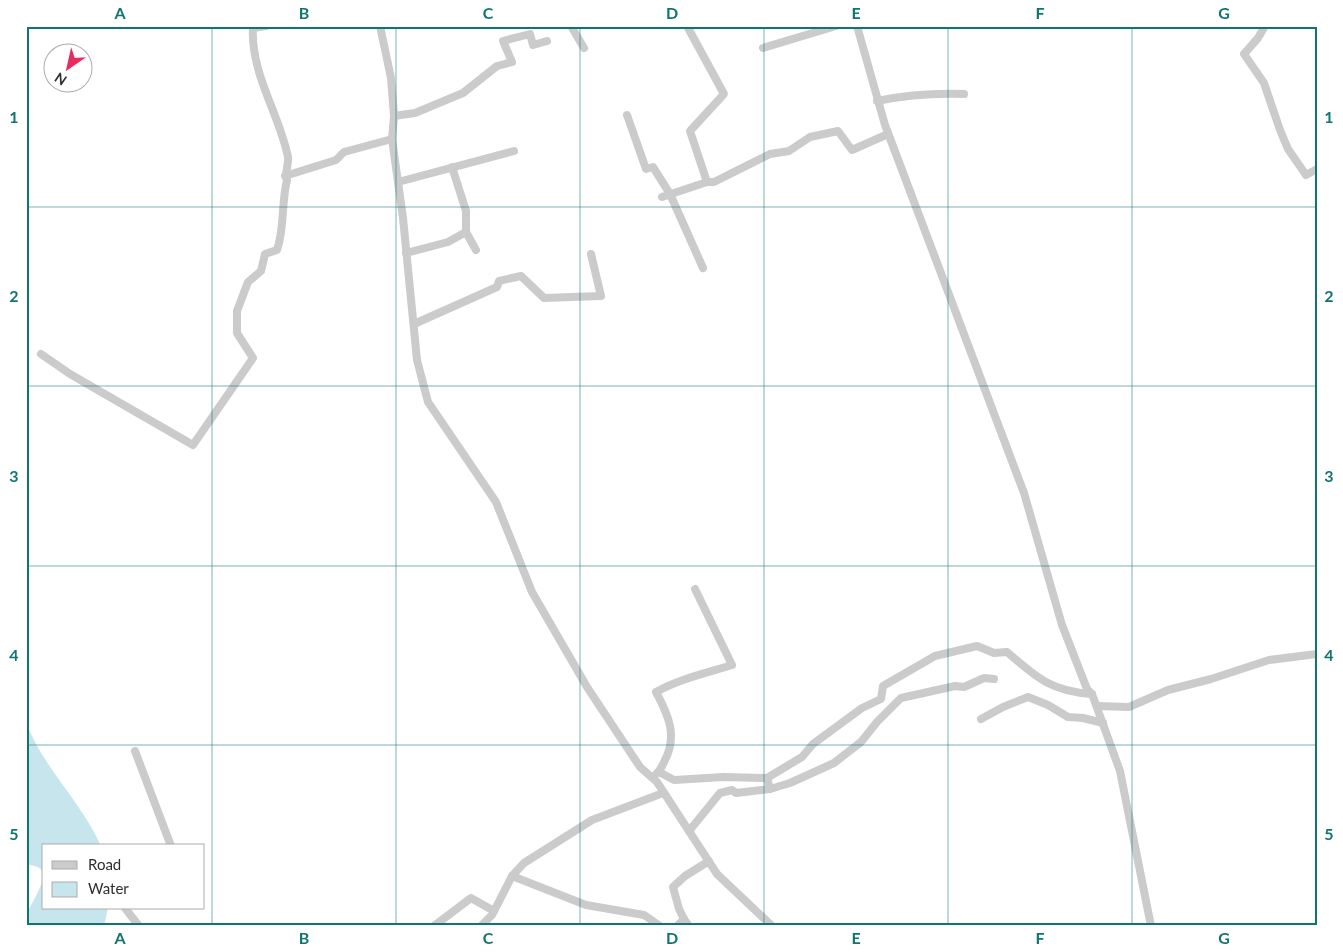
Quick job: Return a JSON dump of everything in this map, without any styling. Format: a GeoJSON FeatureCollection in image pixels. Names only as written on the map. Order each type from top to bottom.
{"type":"FeatureCollection","features":[{"type":"Feature","properties":{"kind":"street"},"geometry":{"type":"LineString","coordinates":[[41,354],[70,374],[193,444],[253,358],[236,333],[238,311],[248,282],[261,271],[265,254],[277,250],[282,234],[284,192],[287,180],[285,176],[289,160],[282,135],[266,96],[252,39],[253,27],[266,26]]}},
{"type":"Feature","properties":{"kind":"street"},"geometry":{"type":"LineString","coordinates":[[380,26],[390,78],[394,116],[392,140],[417,360],[428,402],[496,502],[532,592],[587,687],[640,767],[654,780],[718,874],[772,926]]}},
{"type":"Feature","properties":{"kind":"street"},"geometry":{"type":"LineString","coordinates":[[570,26],[584,48]]}},
{"type":"Feature","properties":{"kind":"street"},"geometry":{"type":"LineString","coordinates":[[687,26],[724,94],[690,131],[707,182]]}},
{"type":"Feature","properties":{"kind":"street"},"geometry":{"type":"LineString","coordinates":[[762,48],[836,26]]}},
{"type":"Feature","properties":{"kind":"street"},"geometry":{"type":"LineString","coordinates":[[857,26],[888,134],[1024,492],[1062,625],[1087,689],[1092,694],[1097,706],[1120,771],[1151,926]]}},
{"type":"Feature","properties":{"kind":"street"},"geometry":{"type":"LineString","coordinates":[[1265,26],[1258,38],[1244,54],[1264,83],[1288,150],[1306,175],[1317,169]]}},
{"type":"Feature","properties":{"kind":"street"},"geometry":{"type":"LineString","coordinates":[[394,116],[415,113],[463,93],[497,66],[512,62],[503,40],[530,34],[533,44],[547,41]]}},
{"type":"Feature","properties":{"kind":"street"},"geometry":{"type":"LineString","coordinates":[[877,100],[934,93],[964,94]]}},
{"type":"Feature","properties":{"kind":"street"},"geometry":{"type":"LineString","coordinates":[[627,115],[646,169],[653,167],[703,268]]}},
{"type":"Feature","properties":{"kind":"street"},"geometry":{"type":"LineString","coordinates":[[666,196],[707,182],[714,182],[770,154],[788,151],[810,137],[838,131],[852,150],[888,134]]}},
{"type":"Feature","properties":{"kind":"street"},"geometry":{"type":"LineString","coordinates":[[285,176],[336,160],[344,152],[392,140]]}},
{"type":"Feature","properties":{"kind":"street"},"geometry":{"type":"LineString","coordinates":[[398,182],[514,151]]}},
{"type":"Feature","properties":{"kind":"street"},"geometry":{"type":"LineString","coordinates":[[452,167],[466,211],[466,232],[476,250]]}},
{"type":"Feature","properties":{"kind":"street"},"geometry":{"type":"LineString","coordinates":[[406,253],[448,242],[466,232]]}},
{"type":"Feature","properties":{"kind":"street"},"geometry":{"type":"LineString","coordinates":[[414,324],[497,287],[499,281],[521,276],[544,298],[601,296],[592,254]]}},
{"type":"Feature","properties":{"kind":"street"},"geometry":{"type":"LineString","coordinates":[[654,780],[670,751],[671,727],[666,710],[656,692],[681,681],[732,665],[695,589]]}},
{"type":"Feature","properties":{"kind":"street"},"geometry":{"type":"LineString","coordinates":[[659,772],[674,780],[723,777],[767,778],[802,757],[813,744],[862,708],[881,699],[884,686],[935,656],[977,646],[994,653],[1007,652],[1034,675],[1052,685],[1072,692],[1092,694]]}},
{"type":"Feature","properties":{"kind":"street"},"geometry":{"type":"LineString","coordinates":[[1097,706],[1129,707],[1168,690],[1211,679],[1269,660],[1317,654]]}},
{"type":"Feature","properties":{"kind":"street"},"geometry":{"type":"LineString","coordinates":[[689,831],[720,793],[732,790],[736,794],[770,789],[790,783],[834,763],[861,742],[877,722],[901,698],[955,686],[964,688],[984,678],[994,679]]}},
{"type":"Feature","properties":{"kind":"street"},"geometry":{"type":"LineString","coordinates":[[980,719],[1003,706],[1028,697],[1048,705],[1068,717],[1083,718],[1103,723]]}},
{"type":"Feature","properties":{"kind":"street"},"geometry":{"type":"LineString","coordinates":[[135,751],[170,844]]}},
{"type":"Feature","properties":{"kind":"street"},"geometry":{"type":"LineString","coordinates":[[767,778],[770,789]]}},
{"type":"Feature","properties":{"kind":"street"},"geometry":{"type":"LineString","coordinates":[[481,926],[494,911],[512,876],[524,863],[592,820],[663,793]]}},
{"type":"Feature","properties":{"kind":"street"},"geometry":{"type":"LineString","coordinates":[[677,926],[687,922],[679,909],[673,887],[685,876],[709,861]]}},
{"type":"Feature","properties":{"kind":"street"},"geometry":{"type":"LineString","coordinates":[[512,876],[586,905],[644,915],[660,926]]}},
{"type":"Feature","properties":{"kind":"street"},"geometry":{"type":"LineString","coordinates":[[434,926],[471,898],[494,911]]}},
{"type":"Feature","properties":{"kind":"street"},"geometry":{"type":"LineString","coordinates":[[127,910],[139,926]]}},
{"type":"Feature","properties":{"kind":"water"},"geometry":{"type":"Polygon","coordinates":[[[26,722],[42,754],[83,814],[100,844],[42,844],[42,871],[38,867],[29,865],[26,868],[26,722]]]}},
{"type":"Feature","properties":{"kind":"water"},"geometry":{"type":"Polygon","coordinates":[[[42,881],[42,910],[108,910],[104,926],[26,926],[27,914],[42,881]]]}}]}
